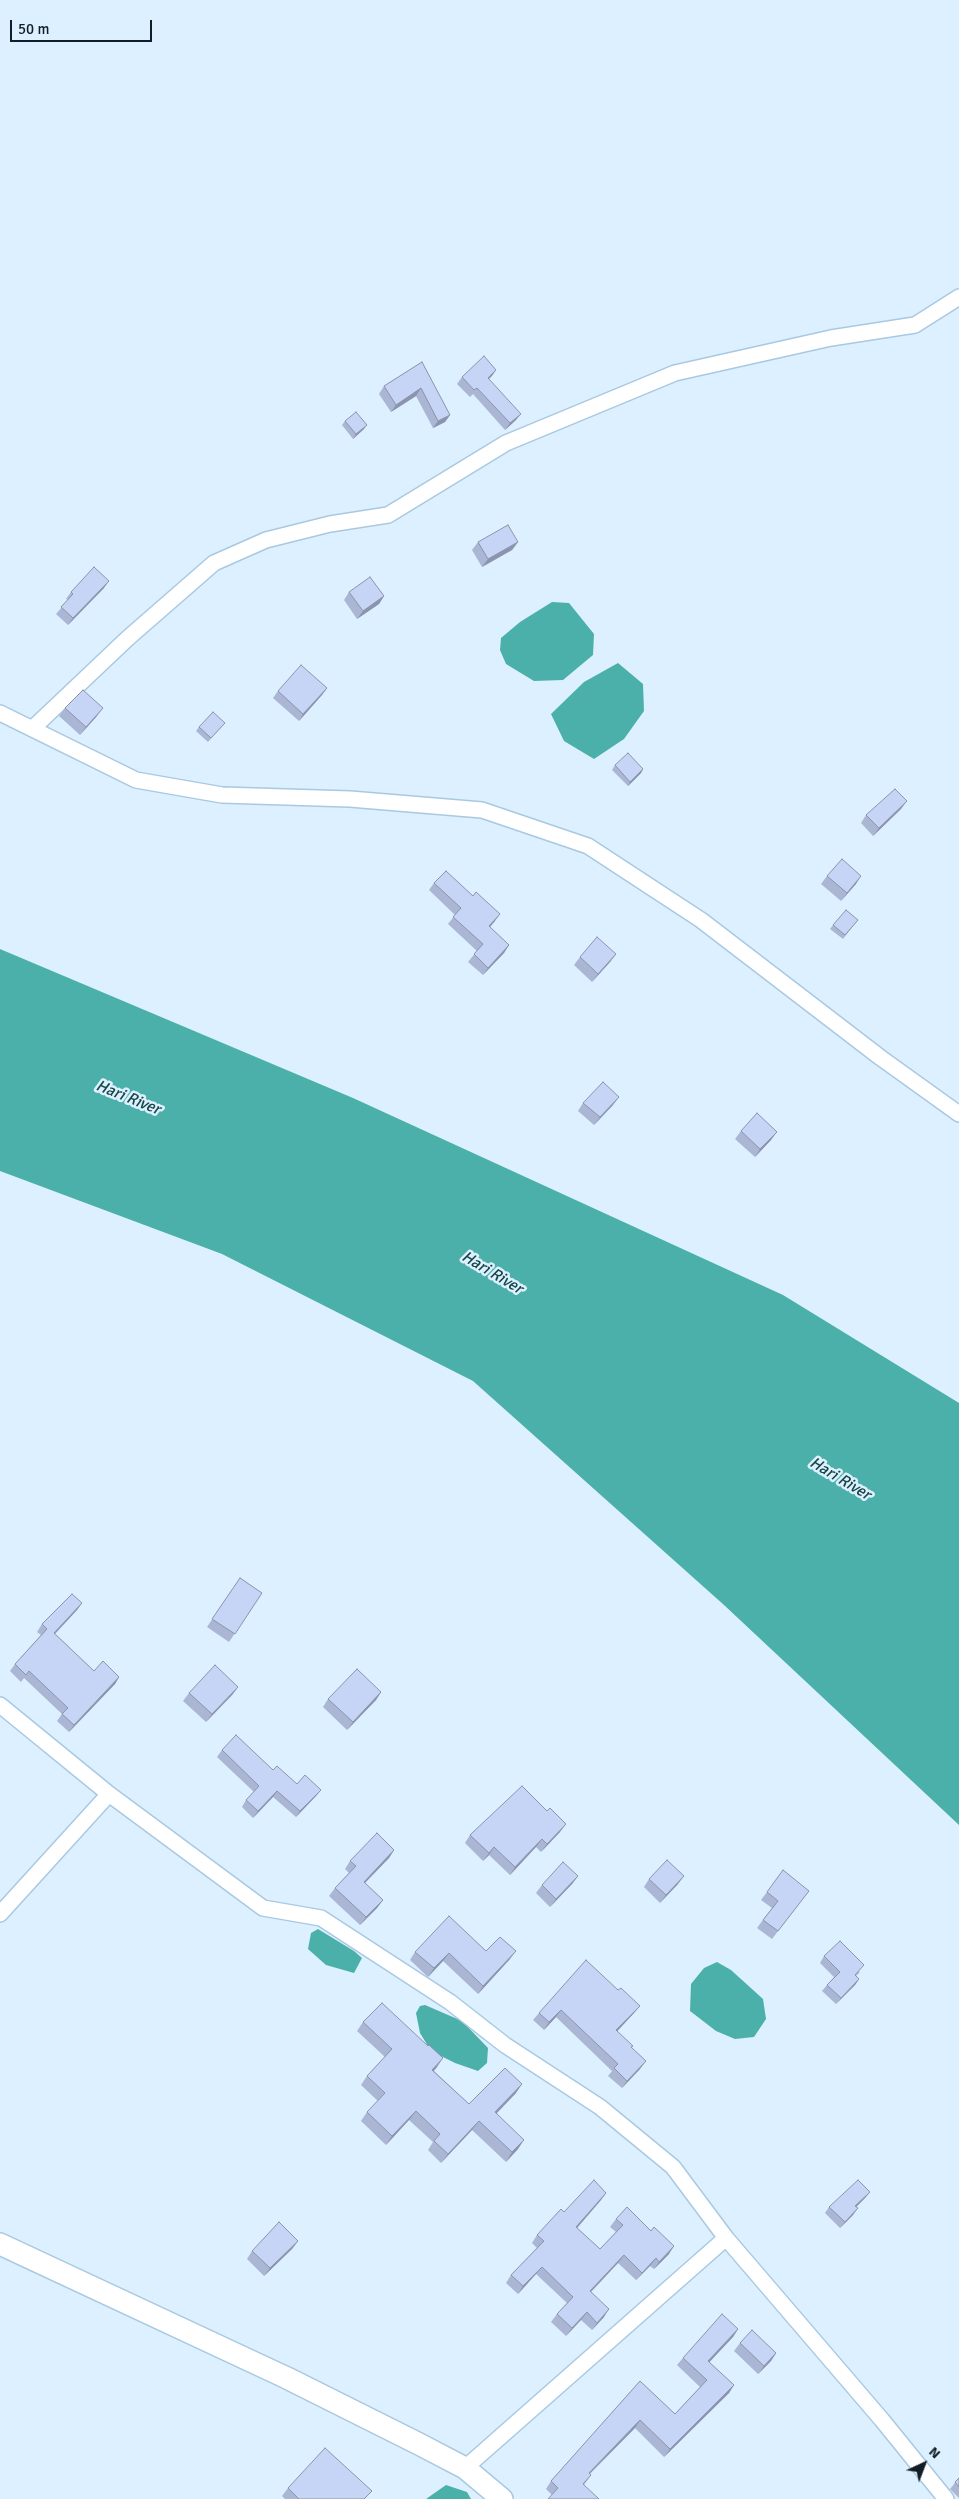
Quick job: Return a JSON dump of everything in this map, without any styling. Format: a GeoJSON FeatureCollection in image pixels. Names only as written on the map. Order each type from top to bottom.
{"type":"FeatureCollection","features":[{"type":"Feature","properties":{"kind":"main road"},"geometry":{"type":"LineString","coordinates":[[0,2244],[287,2378],[464,2468],[502,2499]]}},
{"type":"Feature","properties":{"kind":"street"},"geometry":{"type":"LineString","coordinates":[[33,728],[128,638],[214,563],[266,540],[330,524],[388,515],[506,443],[675,373],[831,338],[915,325],[959,298]]}},
{"type":"Feature","properties":{"kind":"street"},"geometry":{"type":"LineString","coordinates":[[0,714],[33,728],[136,780],[222,795],[350,799],[482,810],[588,846],[701,920],[881,1058],[959,1114]]}},
{"type":"Feature","properties":{"kind":"street"},"geometry":{"type":"LineString","coordinates":[[0,1705],[109,1794],[263,1908],[321,1918],[450,2002],[505,2045],[600,2107],[673,2167],[726,2238],[882,2420],[946,2499]]}},
{"type":"Feature","properties":{"kind":"street"},"geometry":{"type":"LineString","coordinates":[[0,1914],[109,1794]]}},
{"type":"Feature","properties":{"kind":"street"},"geometry":{"type":"LineString","coordinates":[[464,2468],[726,2238]]}},
{"type":"Feature","properties":{"kind":"water"},"geometry":{"type":"Polygon","coordinates":[[[552,602],[569,603],[594,634],[593,655],[563,680],[534,681],[506,664],[500,650],[501,638],[520,622],[552,602]]]}},
{"type":"Feature","properties":{"kind":"water"},"geometry":{"type":"Polygon","coordinates":[[[618,663],[643,684],[644,711],[624,739],[594,759],[564,741],[551,714],[584,682],[618,663]]]}},
{"type":"Feature","properties":{"kind":"water","name":"Hari River"},"geometry":{"type":"Polygon","coordinates":[[[0,949],[353,1098],[783,1295],[959,1403],[959,1825],[724,1605],[473,1381],[222,1254],[0,1171],[0,949]]]}},
{"type":"Feature","properties":{"kind":"water"},"geometry":{"type":"Polygon","coordinates":[[[318,1929],[362,1958],[354,1973],[326,1965],[308,1949],[311,1933],[318,1929]]]}},
{"type":"Feature","properties":{"kind":"water"},"geometry":{"type":"Polygon","coordinates":[[[717,1962],[731,1970],[763,1999],[766,2019],[754,2037],[735,2039],[716,2031],[690,2011],[691,1984],[704,1968],[717,1962]]]}},
{"type":"Feature","properties":{"kind":"water"},"geometry":{"type":"Polygon","coordinates":[[[425,2005],[462,2021],[488,2048],[487,2063],[478,2071],[455,2063],[431,2051],[420,2033],[416,2013],[420,2006],[425,2005]]]}},
{"type":"Feature","properties":{"kind":"water"},"geometry":{"type":"Polygon","coordinates":[[[446,2485],[467,2492],[471,2499],[426,2499],[446,2485]]]}},
{"type":"Feature","properties":{"kind":"building"},"geometry":{"type":"Polygon","coordinates":[[[484,356],[496,370],[488,378],[521,414],[510,423],[477,388],[474,390],[462,377],[484,356]]]}},
{"type":"Feature","properties":{"kind":"building"},"geometry":{"type":"Polygon","coordinates":[[[422,362],[450,415],[438,421],[421,388],[396,405],[384,386],[422,362]]]}},
{"type":"Feature","properties":{"kind":"building"},"geometry":{"type":"Polygon","coordinates":[[[356,412],[367,425],[356,434],[345,421],[356,412]]]}},
{"type":"Feature","properties":{"kind":"building"},"geometry":{"type":"Polygon","coordinates":[[[508,525],[518,542],[488,559],[478,542],[508,525]]]}},
{"type":"Feature","properties":{"kind":"building"},"geometry":{"type":"Polygon","coordinates":[[[94,567],[109,581],[73,618],[61,607],[73,594],[71,592],[94,567]]]}},
{"type":"Feature","properties":{"kind":"building"},"geometry":{"type":"Polygon","coordinates":[[[370,577],[384,596],[363,611],[349,592],[370,577]]]}},
{"type":"Feature","properties":{"kind":"building"},"geometry":{"type":"Polygon","coordinates":[[[301,665],[327,688],[303,714],[278,691],[301,665]]]}},
{"type":"Feature","properties":{"kind":"building"},"geometry":{"type":"Polygon","coordinates":[[[83,690],[103,708],[86,727],[65,708],[83,690]]]}},
{"type":"Feature","properties":{"kind":"building"},"geometry":{"type":"Polygon","coordinates":[[[213,712],[225,723],[211,738],[199,727],[213,712]]]}},
{"type":"Feature","properties":{"kind":"building"},"geometry":{"type":"Polygon","coordinates":[[[628,753],[643,769],[630,782],[615,765],[628,753]]]}},
{"type":"Feature","properties":{"kind":"building"},"geometry":{"type":"Polygon","coordinates":[[[895,789],[907,801],[879,828],[866,815],[895,789]]]}},
{"type":"Feature","properties":{"kind":"building"},"geometry":{"type":"Polygon","coordinates":[[[842,859],[861,876],[847,893],[827,876],[842,859]]]}},
{"type":"Feature","properties":{"kind":"building"},"geometry":{"type":"Polygon","coordinates":[[[446,871],[473,896],[476,892],[500,914],[489,926],[509,945],[488,968],[474,954],[483,944],[453,917],[461,908],[434,883],[446,871]]]}},
{"type":"Feature","properties":{"kind":"building"},"geometry":{"type":"Polygon","coordinates":[[[846,910],[858,920],[845,935],[833,925],[846,910]]]}},
{"type":"Feature","properties":{"kind":"building"},"geometry":{"type":"Polygon","coordinates":[[[597,937],[616,954],[598,974],[580,957],[597,937]]]}},
{"type":"Feature","properties":{"kind":"building"},"geometry":{"type":"Polygon","coordinates":[[[603,1082],[619,1097],[600,1117],[583,1103],[603,1082]]]}},
{"type":"Feature","properties":{"kind":"building"},"geometry":{"type":"Polygon","coordinates":[[[757,1113],[777,1132],[760,1149],[741,1131],[757,1113]]]}},
{"type":"Feature","properties":{"kind":"building"},"geometry":{"type":"Polygon","coordinates":[[[240,1578],[262,1593],[235,1634],[212,1619],[240,1578]]]}},
{"type":"Feature","properties":{"kind":"building"},"geometry":{"type":"Polygon","coordinates":[[[72,1594],[82,1603],[54,1633],[94,1671],[103,1661],[119,1677],[74,1725],[62,1714],[68,1708],[29,1671],[26,1675],[15,1664],[47,1629],[42,1624],[72,1594]]]}},
{"type":"Feature","properties":{"kind":"building"},"geometry":{"type":"Polygon","coordinates":[[[215,1665],[238,1687],[212,1714],[189,1693],[215,1665]]]}},
{"type":"Feature","properties":{"kind":"building"},"geometry":{"type":"Polygon","coordinates":[[[357,1669],[381,1692],[353,1722],[328,1699],[357,1669]]]}},
{"type":"Feature","properties":{"kind":"building"},"geometry":{"type":"Polygon","coordinates":[[[236,1735],[273,1770],[277,1766],[297,1784],[305,1775],[321,1790],[300,1811],[277,1791],[258,1811],[246,1800],[259,1786],[222,1750],[236,1735]]]}},
{"type":"Feature","properties":{"kind":"building"},"geometry":{"type":"Polygon","coordinates":[[[522,1786],[547,1811],[550,1808],[566,1824],[547,1844],[542,1839],[515,1867],[494,1847],[489,1853],[470,1835],[522,1786]]]}},
{"type":"Feature","properties":{"kind":"building"},"geometry":{"type":"Polygon","coordinates":[[[377,1833],[394,1850],[364,1882],[383,1900],[366,1917],[335,1888],[356,1866],[350,1861],[377,1833]]]}},
{"type":"Feature","properties":{"kind":"building"},"geometry":{"type":"Polygon","coordinates":[[[667,1860],[684,1876],[666,1895],[649,1879],[667,1860]]]}},
{"type":"Feature","properties":{"kind":"building"},"geometry":{"type":"Polygon","coordinates":[[[563,1862],[578,1876],[556,1899],[542,1885],[563,1862]]]}},
{"type":"Feature","properties":{"kind":"building"},"geometry":{"type":"Polygon","coordinates":[[[783,1870],[809,1891],[778,1931],[763,1920],[778,1901],[767,1892],[783,1870]]]}},
{"type":"Feature","properties":{"kind":"building"},"geometry":{"type":"Polygon","coordinates":[[[449,1916],[486,1951],[500,1937],[516,1951],[483,1986],[449,1953],[434,1968],[415,1952],[449,1916]]]}},
{"type":"Feature","properties":{"kind":"building"},"geometry":{"type":"Polygon","coordinates":[[[840,1941],[864,1965],[855,1975],[859,1979],[841,1998],[827,1985],[840,1972],[824,1956],[840,1941]]]}},
{"type":"Feature","properties":{"kind":"building"},"geometry":{"type":"Polygon","coordinates":[[[586,1960],[618,1990],[621,1988],[640,2006],[616,2030],[646,2061],[627,2081],[614,2068],[618,2064],[561,2010],[549,2022],[539,2013],[586,1960]]]}},
{"type":"Feature","properties":{"kind":"building"},"geometry":{"type":"Polygon","coordinates":[[[382,2003],[443,2058],[432,2070],[469,2104],[505,2068],[522,2084],[495,2112],[524,2140],[512,2152],[479,2121],[448,2154],[434,2141],[440,2134],[416,2111],[392,2136],[367,2112],[385,2093],[367,2076],[392,2049],[363,2022],[382,2003]]]}},
{"type":"Feature","properties":{"kind":"building"},"geometry":{"type":"Polygon","coordinates":[[[594,2180],[606,2193],[576,2227],[600,2249],[623,2225],[616,2219],[627,2207],[651,2231],[654,2227],[674,2246],[659,2262],[656,2258],[642,2273],[624,2255],[590,2291],[609,2309],[597,2323],[587,2312],[572,2328],[557,2314],[573,2297],[542,2267],[523,2286],[511,2275],[544,2241],[537,2235],[561,2209],[564,2212],[594,2180]]]}},
{"type":"Feature","properties":{"kind":"building"},"geometry":{"type":"Polygon","coordinates":[[[858,2180],[870,2192],[855,2206],[858,2208],[845,2222],[829,2207],[858,2180]]]}},
{"type":"Feature","properties":{"kind":"building"},"geometry":{"type":"Polygon","coordinates":[[[279,2222],[298,2241],[270,2268],[252,2251],[279,2222]]]}},
{"type":"Feature","properties":{"kind":"building"},"geometry":{"type":"Polygon","coordinates":[[[722,2314],[738,2329],[708,2361],[734,2385],[670,2449],[640,2420],[589,2473],[591,2475],[583,2484],[599,2499],[548,2499],[558,2488],[551,2481],[640,2381],[675,2414],[707,2380],[683,2358],[722,2314]]]}},
{"type":"Feature","properties":{"kind":"building"},"geometry":{"type":"Polygon","coordinates":[[[752,2330],[776,2353],[764,2366],[740,2343],[752,2330]]]}},
{"type":"Feature","properties":{"kind":"building"},"geometry":{"type":"Polygon","coordinates":[[[325,2448],[372,2491],[364,2499],[299,2499],[288,2488],[325,2448]]]}},
{"type":"Feature","properties":{"kind":"building"},"geometry":{"type":"Polygon","coordinates":[[[959,2478],[959,2487],[955,2482],[959,2478]]]}}]}
